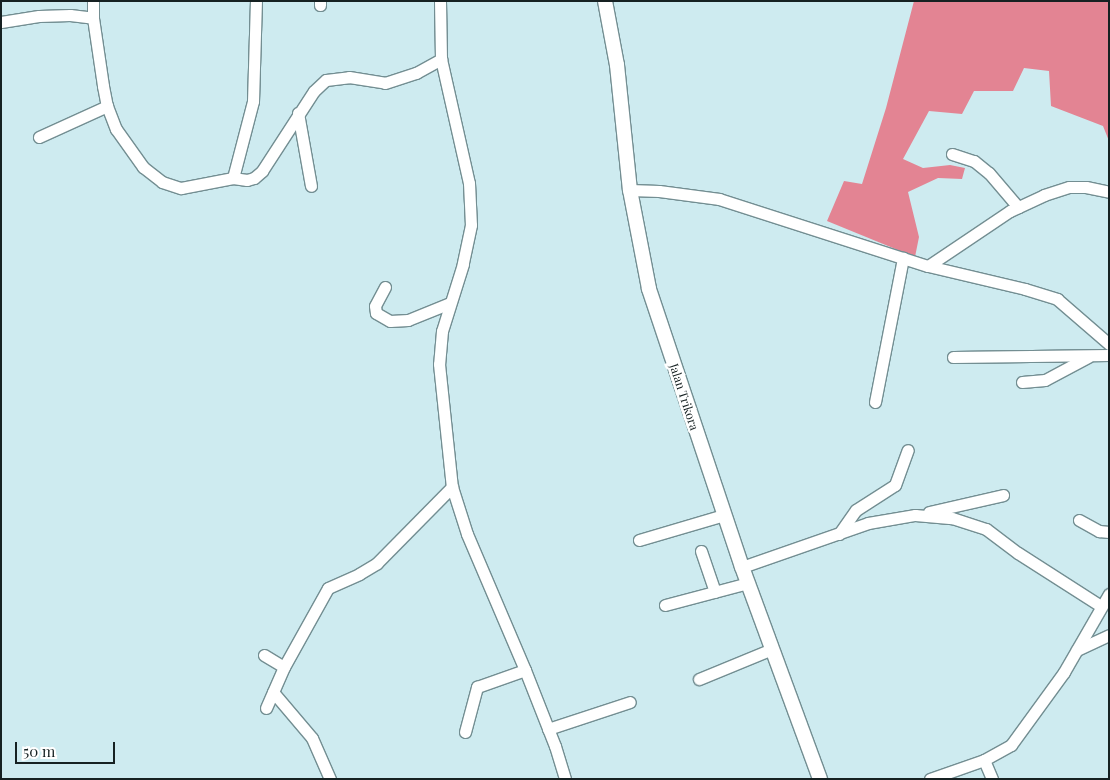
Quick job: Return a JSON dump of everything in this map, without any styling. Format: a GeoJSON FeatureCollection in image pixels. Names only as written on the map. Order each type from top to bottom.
{"type":"FeatureCollection","features":[{"type":"Feature","properties":{"kind":"street"},"geometry":{"type":"LineString","coordinates":[[93,1],[93,18],[106,106],[116,129],[143,167],[162,182],[181,188],[233,178],[247,180],[262,171],[298,113],[314,91],[326,80],[349,77],[384,83],[416,73],[441,58]]}},
{"type":"Feature","properties":{"kind":"street"},"geometry":{"type":"LineString","coordinates":[[233,178],[253,101],[256,1]]}},
{"type":"Feature","properties":{"kind":"street"},"geometry":{"type":"LineString","coordinates":[[440,1],[441,58],[468,183],[471,225],[463,264],[442,331],[439,364],[452,487],[467,534],[525,670],[565,779]]}},
{"type":"Feature","properties":{"kind":"street","name":"Jalan Trikora"},"geometry":{"type":"LineString","coordinates":[[605,1],[617,65],[630,190],[649,289],[742,567],[820,779]]}},
{"type":"Feature","properties":{"kind":"street"},"geometry":{"type":"LineString","coordinates":[[1,22],[70,15],[93,18]]}},
{"type":"Feature","properties":{"kind":"street"},"geometry":{"type":"LineString","coordinates":[[39,136],[106,106]]}},
{"type":"Feature","properties":{"kind":"street"},"geometry":{"type":"LineString","coordinates":[[298,113],[311,186]]}},
{"type":"Feature","properties":{"kind":"street"},"geometry":{"type":"LineString","coordinates":[[952,154],[974,161],[989,173],[1018,207]]}},
{"type":"Feature","properties":{"kind":"street"},"geometry":{"type":"LineString","coordinates":[[928,266],[1018,207],[1044,195],[1069,187],[1086,187],[1109,192]]}},
{"type":"Feature","properties":{"kind":"street"},"geometry":{"type":"LineString","coordinates":[[630,190],[659,191],[719,199],[928,266],[1025,289],[1057,299],[1109,344]]}},
{"type":"Feature","properties":{"kind":"street"},"geometry":{"type":"LineString","coordinates":[[875,402],[903,258]]}},
{"type":"Feature","properties":{"kind":"street"},"geometry":{"type":"LineString","coordinates":[[385,287],[376,306],[376,313],[390,321],[408,320],[450,303]]}},
{"type":"Feature","properties":{"kind":"street"},"geometry":{"type":"LineString","coordinates":[[953,357],[1088,357],[1109,355]]}},
{"type":"Feature","properties":{"kind":"street"},"geometry":{"type":"LineString","coordinates":[[1022,382],[1045,380],[1088,357]]}},
{"type":"Feature","properties":{"kind":"street"},"geometry":{"type":"LineString","coordinates":[[839,534],[856,510],[895,485],[908,450]]}},
{"type":"Feature","properties":{"kind":"street"},"geometry":{"type":"LineString","coordinates":[[266,708],[284,667],[328,588],[360,574],[377,563],[452,487]]}},
{"type":"Feature","properties":{"kind":"street"},"geometry":{"type":"LineString","coordinates":[[742,567],[868,523],[915,515],[1003,495]]}},
{"type":"Feature","properties":{"kind":"street"},"geometry":{"type":"LineString","coordinates":[[639,540],[724,515]]}},
{"type":"Feature","properties":{"kind":"street"},"geometry":{"type":"LineString","coordinates":[[915,515],[952,518],[986,529],[1018,553],[1106,598],[1077,650],[1011,745],[984,760],[930,779]]}},
{"type":"Feature","properties":{"kind":"street"},"geometry":{"type":"LineString","coordinates":[[1079,520],[1099,531],[1109,532]]}},
{"type":"Feature","properties":{"kind":"street"},"geometry":{"type":"LineString","coordinates":[[701,551],[716,592]]}},
{"type":"Feature","properties":{"kind":"street"},"geometry":{"type":"LineString","coordinates":[[666,605],[748,583]]}},
{"type":"Feature","properties":{"kind":"street"},"geometry":{"type":"LineString","coordinates":[[1077,650],[1109,635]]}},
{"type":"Feature","properties":{"kind":"street"},"geometry":{"type":"LineString","coordinates":[[698,678],[772,649]]}},
{"type":"Feature","properties":{"kind":"street"},"geometry":{"type":"LineString","coordinates":[[264,655],[284,667]]}},
{"type":"Feature","properties":{"kind":"street"},"geometry":{"type":"LineString","coordinates":[[465,732],[477,687],[525,670]]}},
{"type":"Feature","properties":{"kind":"street"},"geometry":{"type":"LineString","coordinates":[[273,692],[312,738],[330,779]]}},
{"type":"Feature","properties":{"kind":"street"},"geometry":{"type":"LineString","coordinates":[[548,729],[630,702]]}},
{"type":"Feature","properties":{"kind":"street"},"geometry":{"type":"LineString","coordinates":[[984,760],[992,779]]}},
{"type":"Feature","properties":{"kind":"shaded area"},"geometry":{"type":"Polygon","coordinates":[[[914,1],[1109,1],[1109,141],[1103,126],[1051,106],[1049,71],[1024,68],[1013,91],[974,91],[962,114],[929,111],[903,159],[923,168],[950,165],[965,168],[962,179],[938,178],[908,192],[919,237],[915,257],[827,221],[844,181],[862,184],[886,108],[914,1]]]}}]}
